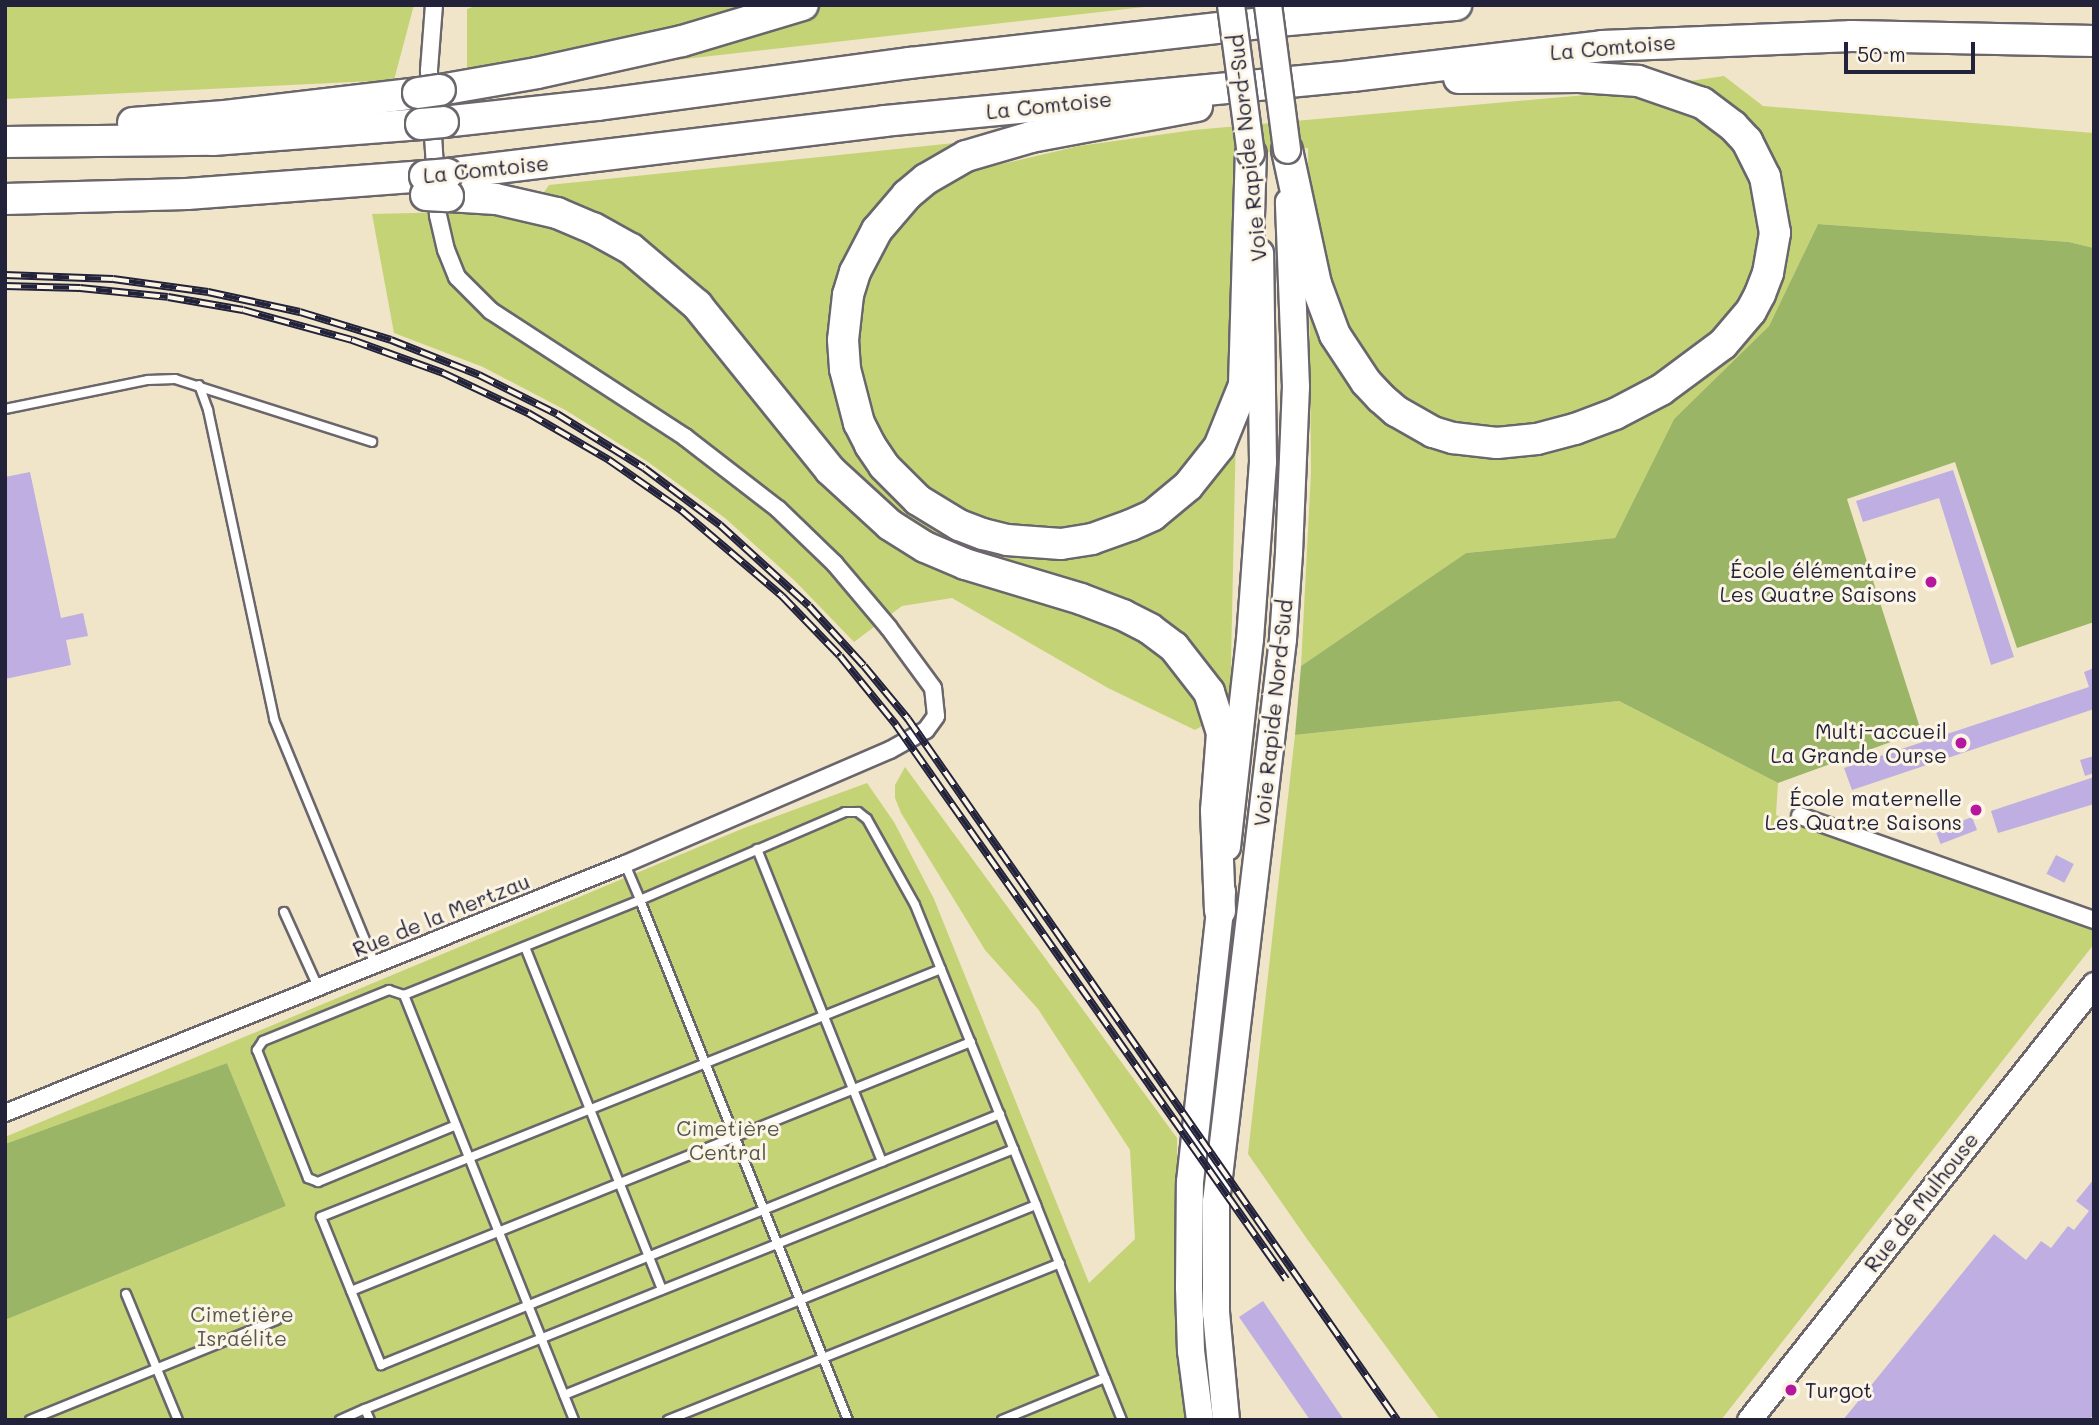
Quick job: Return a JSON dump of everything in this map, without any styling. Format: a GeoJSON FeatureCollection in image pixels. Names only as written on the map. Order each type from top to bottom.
{"type":"FeatureCollection","features":[{"type":"Feature","properties":{"kind":"highway"},"geometry":{"type":"LineString","coordinates":[[16,142],[100,125],[225,116],[429,91],[537,73],[682,41],[803,5]]}},
{"type":"Feature","properties":{"kind":"highway","name":"Voie Rapide Nord-Sud"},"geometry":{"type":"LineString","coordinates":[[1200,1420],[1191,1351],[1190,1182],[1250,639],[1263,462],[1262,280],[1251,154],[1231,5]]}},
{"type":"Feature","properties":{"kind":"highway"},"geometry":{"type":"LineString","coordinates":[[910,63],[1271,5]]}},
{"type":"Feature","properties":{"kind":"highway","name":"Voie Rapide Nord-Sud"},"geometry":{"type":"LineString","coordinates":[[1226,1420],[1215,1302],[1216,1202],[1283,639],[1294,467],[1296,353],[1287,150],[1271,5]]}},
{"type":"Feature","properties":{"kind":"highway"},"geometry":{"type":"LineString","coordinates":[[16,142],[213,140],[432,123],[598,105],[910,63],[1268,22],[1456,5]]}},
{"type":"Feature","properties":{"kind":"highway","name":"La Comtoise"},"geometry":{"type":"LineString","coordinates":[[5,199],[84,199],[207,192],[436,185],[885,121],[1352,76],[1602,46],[1744,38],[1942,36],[2094,41]]}},
{"type":"Feature","properties":{"kind":"highway"},"geometry":{"type":"LineString","coordinates":[[1287,150],[1316,284],[1335,335],[1366,382],[1381,398],[1414,422],[1453,438],[1497,443],[1537,439],[1615,414],[1661,390],[1704,361],[1738,328],[1760,294],[1768,273],[1775,233],[1765,177],[1747,141],[1733,125],[1702,103],[1662,87],[1616,79],[1352,76]]}},
{"type":"Feature","properties":{"kind":"highway"},"geometry":{"type":"LineString","coordinates":[[1251,154],[1244,385],[1219,447],[1188,486],[1170,502],[1131,525],[1092,539],[1061,544],[1007,540],[959,525],[938,514],[884,466],[859,423],[850,396],[845,369],[845,316],[855,272],[866,248],[891,211],[907,195],[946,166],[990,146],[1210,104],[1289,80]]}},
{"type":"Feature","properties":{"kind":"highway"},"geometry":{"type":"LineString","coordinates":[[436,185],[557,213],[593,228],[631,249],[698,305],[830,470],[890,525],[925,547],[965,564],[1081,599],[1123,615],[1150,629],[1174,647],[1209,692],[1222,733],[1216,811],[1220,911]]}},
{"type":"Feature","properties":{"kind":"main road","name":"Rue de Mulhouse"},"geometry":{"type":"LineString","coordinates":[[1749,1420],[2094,984]]}},
{"type":"Feature","properties":{"kind":"street","name":"Rue de la Mertzau"},"geometry":{"type":"LineString","coordinates":[[5,1113],[625,864],[890,750],[926,730],[936,716],[936,698],[925,676],[897,637],[835,564],[778,509],[716,458],[491,311],[457,276],[446,250],[438,215],[429,70],[434,5]]}},
{"type":"Feature","properties":{"kind":"street"},"geometry":{"type":"LineString","coordinates":[[1800,816],[2094,920]]}},
{"type":"Feature","properties":{"kind":"lane"},"geometry":{"type":"LineString","coordinates":[[5,409],[148,380],[175,379],[372,442]]}},
{"type":"Feature","properties":{"kind":"lane"},"geometry":{"type":"LineString","coordinates":[[199,385],[208,411],[274,719],[375,964]]}},
{"type":"Feature","properties":{"kind":"lane"},"geometry":{"type":"LineString","coordinates":[[456,1125],[318,1182],[308,1178],[257,1050],[263,1041],[389,990],[404,995],[640,900],[845,812],[858,812],[867,819],[915,905],[1122,1420]]}},
{"type":"Feature","properties":{"kind":"lane"},"geometry":{"type":"LineString","coordinates":[[757,849],[882,1162]]}},
{"type":"Feature","properties":{"kind":"lane"},"geometry":{"type":"LineString","coordinates":[[625,864],[848,1420]]}},
{"type":"Feature","properties":{"kind":"lane"},"geometry":{"type":"LineString","coordinates":[[284,912],[318,987]]}},
{"type":"Feature","properties":{"kind":"lane"},"geometry":{"type":"LineString","coordinates":[[525,947],[663,1290]]}},
{"type":"Feature","properties":{"kind":"lane"},"geometry":{"type":"LineString","coordinates":[[941,969],[321,1217],[381,1365],[1000,1114]]}},
{"type":"Feature","properties":{"kind":"lane"},"geometry":{"type":"LineString","coordinates":[[404,995],[574,1420]]}},
{"type":"Feature","properties":{"kind":"lane"},"geometry":{"type":"LineString","coordinates":[[351,1291],[971,1042]]}},
{"type":"Feature","properties":{"kind":"lane"},"geometry":{"type":"LineString","coordinates":[[340,1420],[1014,1149]]}},
{"type":"Feature","properties":{"kind":"lane"},"geometry":{"type":"LineString","coordinates":[[564,1395],[1036,1205]]}},
{"type":"Feature","properties":{"kind":"lane"},"geometry":{"type":"LineString","coordinates":[[668,1420],[1060,1263]]}},
{"type":"Feature","properties":{"kind":"lane"},"geometry":{"type":"LineString","coordinates":[[127,1294],[178,1420]]}},
{"type":"Feature","properties":{"kind":"lane"},"geometry":{"type":"LineString","coordinates":[[30,1420],[276,1320]]}},
{"type":"Feature","properties":{"kind":"lane"},"geometry":{"type":"LineString","coordinates":[[1002,1420],[1105,1378]]}},
{"type":"Feature","properties":{"kind":"lane"},"geometry":{"type":"LineString","coordinates":[[365,1409],[369,1420]]}},
{"type":"Feature","properties":{"kind":"green space"},"geometry":{"type":"Polygon","coordinates":[[[5,5],[414,5],[394,80],[5,99],[5,5]]]}},
{"type":"Feature","properties":{"kind":"green space"},"geometry":{"type":"Polygon","coordinates":[[[478,5],[1162,5],[614,67],[467,72],[467,9],[478,5]]]}},
{"type":"Feature","properties":{"kind":"green space"},"geometry":{"type":"Polygon","coordinates":[[[1724,76],[1763,106],[2094,133],[2094,248],[2069,242],[1818,224],[1769,326],[1674,419],[1615,538],[1466,553],[1301,666],[1311,472],[1308,148],[1235,156],[1238,336],[1230,710],[1195,730],[1108,688],[952,598],[902,606],[854,642],[796,582],[725,518],[648,462],[567,411],[483,367],[394,333],[372,214],[453,212],[526,218],[549,185],[964,142],[968,172],[1079,146],[1194,130],[1608,93],[1724,76]]]}},
{"type":"Feature","properties":{"kind":"green space"},"geometry":{"type":"Polygon","coordinates":[[[1818,224],[2069,242],[2094,248],[2094,622],[2017,648],[1955,462],[1847,499],[1921,731],[1778,783],[1619,701],[1295,735],[1301,666],[1466,553],[1615,538],[1674,419],[1769,326],[1818,224]]]}},
{"type":"Feature","properties":{"kind":"green space"},"geometry":{"type":"Polygon","coordinates":[[[1619,701],[1778,783],[1776,815],[2094,929],[2094,944],[1721,1420],[1440,1420],[1248,1154],[1295,735],[1619,701]]]}},
{"type":"Feature","properties":{"kind":"green space","name":"Cimetière Central"},"geometry":{"type":"Polygon","coordinates":[[[905,767],[1177,1138],[1177,1310],[1188,1420],[5,1420],[5,1320],[286,1206],[227,1063],[5,1144],[5,1137],[744,828],[867,783],[894,822],[934,899],[1089,1283],[1135,1239],[1130,1150],[1038,1009],[985,950],[901,813],[895,798],[895,785],[905,767]]]}},
{"type":"Feature","properties":{"kind":"green space"},"geometry":{"type":"Polygon","coordinates":[[[227,1063],[286,1206],[5,1320],[5,1144],[227,1063]]]}},
{"type":"Feature","properties":{"kind":"building"},"geometry":{"type":"Polygon","coordinates":[[[1953,470],[2014,657],[1991,665],[1939,498],[1863,522],[1856,501],[1953,470]]]}},
{"type":"Feature","properties":{"kind":"building"},"geometry":{"type":"Polygon","coordinates":[[[30,472],[61,618],[83,613],[88,636],[66,640],[71,665],[5,679],[5,477],[30,472]]]}},
{"type":"Feature","properties":{"kind":"building"},"geometry":{"type":"Polygon","coordinates":[[[2094,668],[2094,709],[1852,790],[1844,768],[2089,687],[2084,672],[2094,668]]]}},
{"type":"Feature","properties":{"kind":"building"},"geometry":{"type":"Polygon","coordinates":[[[2094,756],[2094,773],[2085,776],[2080,760],[2094,756]]]}},
{"type":"Feature","properties":{"kind":"building"},"geometry":{"type":"Polygon","coordinates":[[[2094,777],[2094,804],[1998,833],[1991,811],[2094,777]]]}},
{"type":"Feature","properties":{"kind":"building"},"geometry":{"type":"Polygon","coordinates":[[[1972,817],[1977,830],[1941,844],[1936,831],[1972,817]]]}},
{"type":"Feature","properties":{"kind":"building"},"geometry":{"type":"Polygon","coordinates":[[[2056,855],[2074,864],[2064,883],[2046,874],[2056,855]]]}},
{"type":"Feature","properties":{"kind":"building"},"geometry":{"type":"Polygon","coordinates":[[[2094,1179],[2094,1414],[2089,1420],[1843,1420],[1994,1234],[2026,1260],[2041,1241],[2051,1248],[2068,1226],[2074,1230],[2089,1211],[2076,1201],[2094,1179]]]}},
{"type":"Feature","properties":{"kind":"building"},"geometry":{"type":"Polygon","coordinates":[[[1263,1301],[1344,1420],[1310,1420],[1239,1317],[1263,1301]]]}},
{"type":"Feature","properties":{"kind":"railway"},"geometry":{"type":"LineString","coordinates":[[5,275],[113,279],[208,292],[300,312],[391,340],[479,375],[557,414],[644,468],[720,525],[809,606],[908,719],[1397,1420]]}},
{"type":"Feature","properties":{"kind":"railway"},"geometry":{"type":"LineString","coordinates":[[5,286],[80,288],[168,297],[243,310],[352,340],[443,373],[528,413],[609,460],[681,510],[782,596],[840,656],[896,725],[1286,1279]]}},
{"type":"Feature","properties":{"kind":"place","name":"École élémentaire Les Quatre Saisons"},"geometry":{"type":"Point","coordinates":[1931,582]}},
{"type":"Feature","properties":{"kind":"place","name":"Multi-accueil La Grande Ourse"},"geometry":{"type":"Point","coordinates":[1961,743]}},
{"type":"Feature","properties":{"kind":"place","name":"École maternelle Les Quatre Saisons"},"geometry":{"type":"Point","coordinates":[1976,810]}},
{"type":"Feature","properties":{"kind":"place","name":"Turgot"},"geometry":{"type":"Point","coordinates":[1791,1390]}},
{"type":"Feature","properties":{"kind":"park label","name":"Cimetière Israélite"},"geometry":{"type":"Point","coordinates":[242,1326]}}]}
